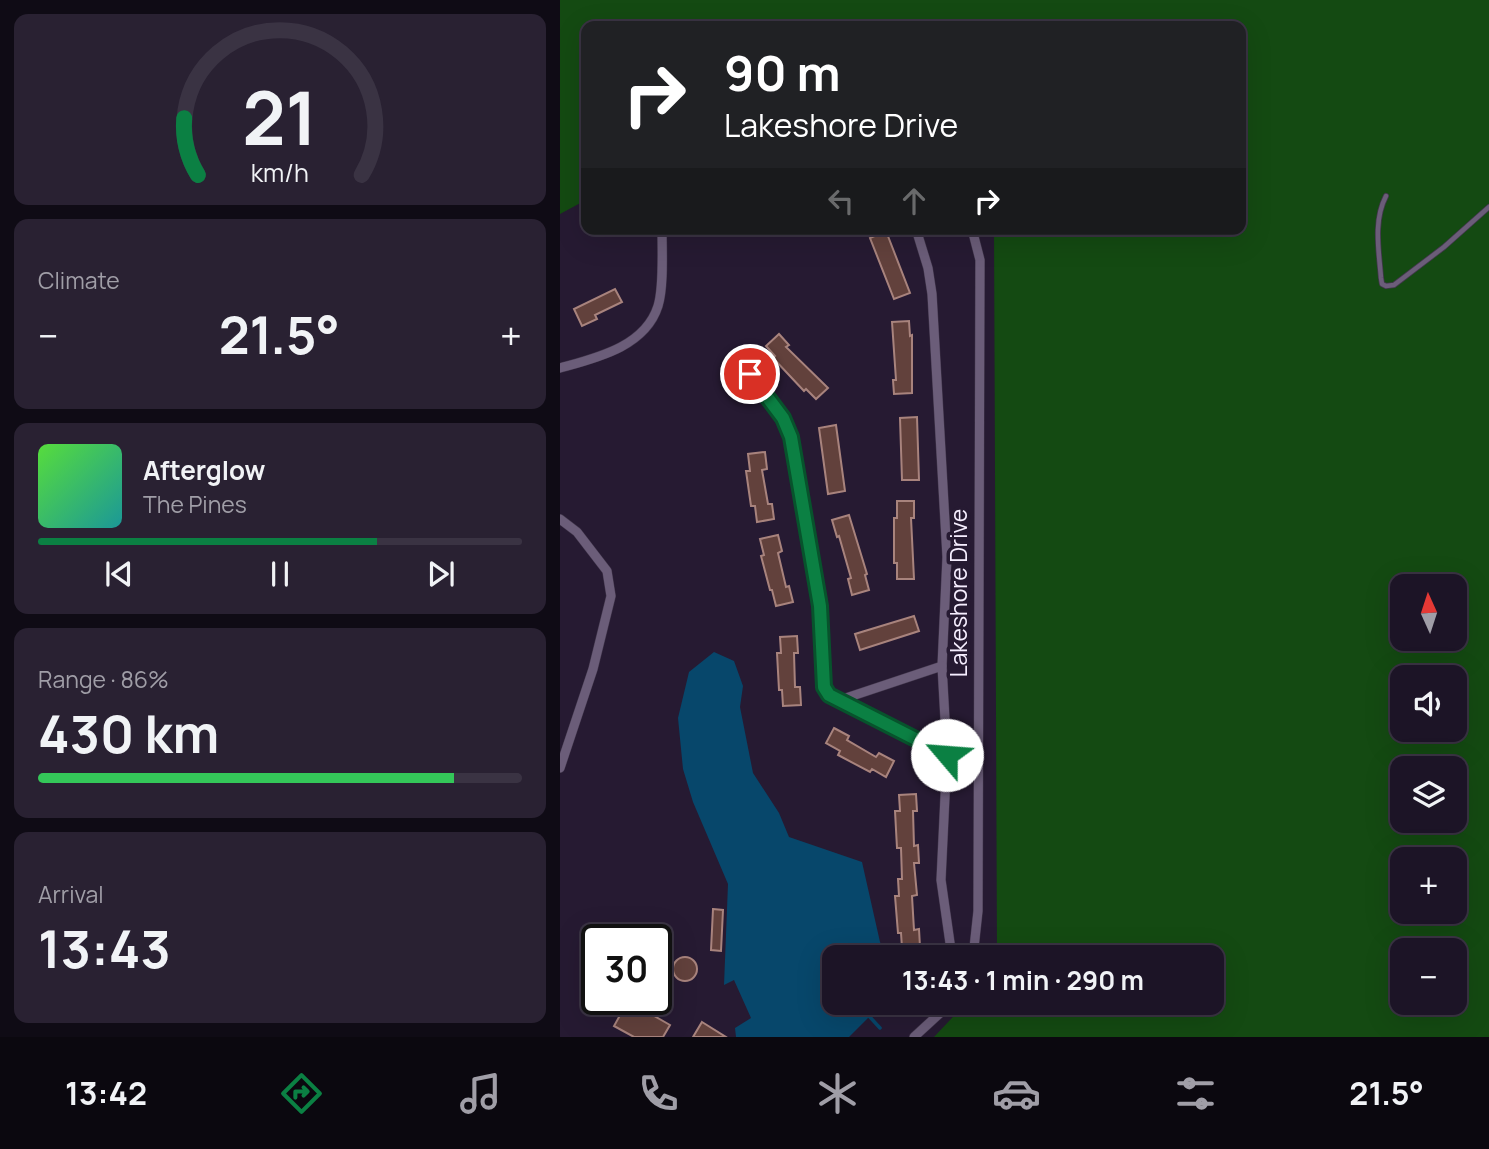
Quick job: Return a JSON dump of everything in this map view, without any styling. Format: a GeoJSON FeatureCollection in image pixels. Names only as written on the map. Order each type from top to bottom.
{"type":"FeatureCollection","features":[{"type":"Feature","properties":{"kind":"street"},"geometry":{"type":"LineString","coordinates":[[560,368],[595,358],[628,343],[648,328],[659,305],[662,235]]}},
{"type":"Feature","properties":{"kind":"street","name":"Lakeshore Drive"},"geometry":{"type":"LineString","coordinates":[[918,235],[928,268],[932,294],[947,557],[942,666],[947,755],[941,880],[950,945]]}},
{"type":"Feature","properties":{"kind":"street","name":"Lakeshore Drive"},"geometry":{"type":"LineString","coordinates":[[974,235],[980,260],[978,911],[974,945]]}},
{"type":"Feature","properties":{"kind":"street"},"geometry":{"type":"LineString","coordinates":[[750,374],[783,418],[791,437],[820,606],[824,687],[829,695],[947,755]]}},
{"type":"Feature","properties":{"kind":"street"},"geometry":{"type":"LineString","coordinates":[[560,519],[576,532],[607,570],[611,596],[593,669],[560,768]]}},
{"type":"Feature","properties":{"kind":"street","name":"Lakeshore Drive"},"geometry":{"type":"LineString","coordinates":[[840,699],[942,666]]}},
{"type":"Feature","properties":{"kind":"street"},"geometry":{"type":"LineString","coordinates":[[914,1037],[938,1015]]}},
{"type":"Feature","properties":{"kind":"lane"},"geometry":{"type":"LineString","coordinates":[[1386,196],[1378,224],[1381,278],[1382,284],[1386,286],[1394,285],[1437,253],[1489,206]]}},
{"type":"Feature","properties":{"kind":"green space"},"geometry":{"type":"Polygon","coordinates":[[[560,0],[1489,0],[1489,1037],[934,1037],[955,1015],[1224,1015],[1224,945],[997,945],[994,235],[1246,235],[1246,21],[581,21],[581,203],[560,214],[560,0]]]}},
{"type":"Feature","properties":{"kind":"water"},"geometry":{"type":"Polygon","coordinates":[[[714,652],[734,661],[743,686],[740,707],[753,773],[779,813],[789,837],[862,862],[881,945],[822,945],[822,1015],[871,1015],[849,1037],[736,1037],[735,1028],[751,1018],[734,980],[724,985],[728,884],[693,802],[683,769],[678,718],[689,672],[714,652]]]}},
{"type":"Feature","properties":{"kind":"building"},"geometry":{"type":"Polygon","coordinates":[[[888,235],[910,293],[894,299],[870,238],[888,235]]]}},
{"type":"Feature","properties":{"kind":"building"},"geometry":{"type":"Polygon","coordinates":[[[615,289],[622,302],[595,315],[597,319],[582,326],[574,309],[615,289]]]}},
{"type":"Feature","properties":{"kind":"building"},"geometry":{"type":"Polygon","coordinates":[[[909,321],[910,336],[912,335],[912,393],[894,394],[893,380],[896,380],[892,322],[909,321]]]}},
{"type":"Feature","properties":{"kind":"building"},"geometry":{"type":"Polygon","coordinates":[[[779,334],[789,345],[786,347],[828,388],[816,399],[806,389],[804,391],[773,358],[775,356],[766,346],[779,334]]]}},
{"type":"Feature","properties":{"kind":"building"},"geometry":{"type":"Polygon","coordinates":[[[917,417],[919,480],[902,480],[900,418],[917,417]]]}},
{"type":"Feature","properties":{"kind":"building"},"geometry":{"type":"Polygon","coordinates":[[[836,425],[845,491],[828,494],[819,428],[836,425]]]}},
{"type":"Feature","properties":{"kind":"building"},"geometry":{"type":"Polygon","coordinates":[[[765,452],[767,469],[762,470],[768,504],[772,504],[774,519],[757,522],[755,506],[751,506],[746,471],[750,471],[748,454],[765,452]]]}},
{"type":"Feature","properties":{"kind":"building"},"geometry":{"type":"Polygon","coordinates":[[[897,501],[914,501],[914,518],[911,518],[914,579],[897,579],[897,563],[894,563],[894,518],[897,518],[897,501]]]}},
{"type":"Feature","properties":{"kind":"building"},"geometry":{"type":"Polygon","coordinates":[[[849,515],[867,574],[865,575],[869,590],[852,595],[848,579],[851,578],[832,520],[849,515]]]}},
{"type":"Feature","properties":{"kind":"building"},"geometry":{"type":"Polygon","coordinates":[[[778,535],[782,551],[778,553],[786,587],[789,586],[793,602],[776,606],[761,556],[764,555],[760,539],[778,535]]]}},
{"type":"Feature","properties":{"kind":"building"},"geometry":{"type":"Polygon","coordinates":[[[914,616],[919,631],[860,650],[855,634],[914,616]]]}},
{"type":"Feature","properties":{"kind":"building"},"geometry":{"type":"Polygon","coordinates":[[[797,636],[798,653],[794,653],[795,687],[800,687],[801,705],[783,706],[782,690],[779,690],[777,653],[781,653],[780,637],[797,636]]]}},
{"type":"Feature","properties":{"kind":"building"},"geometry":{"type":"Polygon","coordinates":[[[834,728],[849,736],[847,740],[876,757],[879,753],[894,761],[886,777],[872,769],[870,772],[838,755],[840,751],[826,743],[834,728]]]}},
{"type":"Feature","properties":{"kind":"building"},"geometry":{"type":"Polygon","coordinates":[[[916,794],[917,811],[913,811],[914,846],[918,845],[919,863],[914,863],[917,895],[912,896],[914,930],[919,929],[920,945],[902,945],[901,933],[898,933],[895,896],[899,896],[898,879],[902,879],[901,848],[897,848],[895,811],[900,811],[899,795],[916,794]]]}},
{"type":"Feature","properties":{"kind":"building"},"geometry":{"type":"Polygon","coordinates":[[[713,909],[723,910],[721,951],[711,950],[713,909]]]}},
{"type":"Feature","properties":{"kind":"building"},"geometry":{"type":"Polygon","coordinates":[[[685,957],[694,960],[697,969],[694,978],[685,981],[676,978],[673,969],[676,960],[685,957]]]}},
{"type":"Feature","properties":{"kind":"building"},"geometry":{"type":"Polygon","coordinates":[[[620,1015],[652,1015],[670,1025],[663,1037],[634,1037],[614,1026],[620,1015]]]}},
{"type":"Feature","properties":{"kind":"building"},"geometry":{"type":"Polygon","coordinates":[[[702,1022],[726,1037],[693,1037],[702,1022]]]}},
{"type":"Feature","properties":{"kind":"waterway"},"geometry":{"type":"LineString","coordinates":[[869,1016],[880,1028]]}},
{"type":"Feature","properties":{"kind":"route"},"geometry":{"type":"LineString","coordinates":[[750,374],[783,418],[791,437],[820,606],[824,687],[829,695],[947,755]]}}]}
